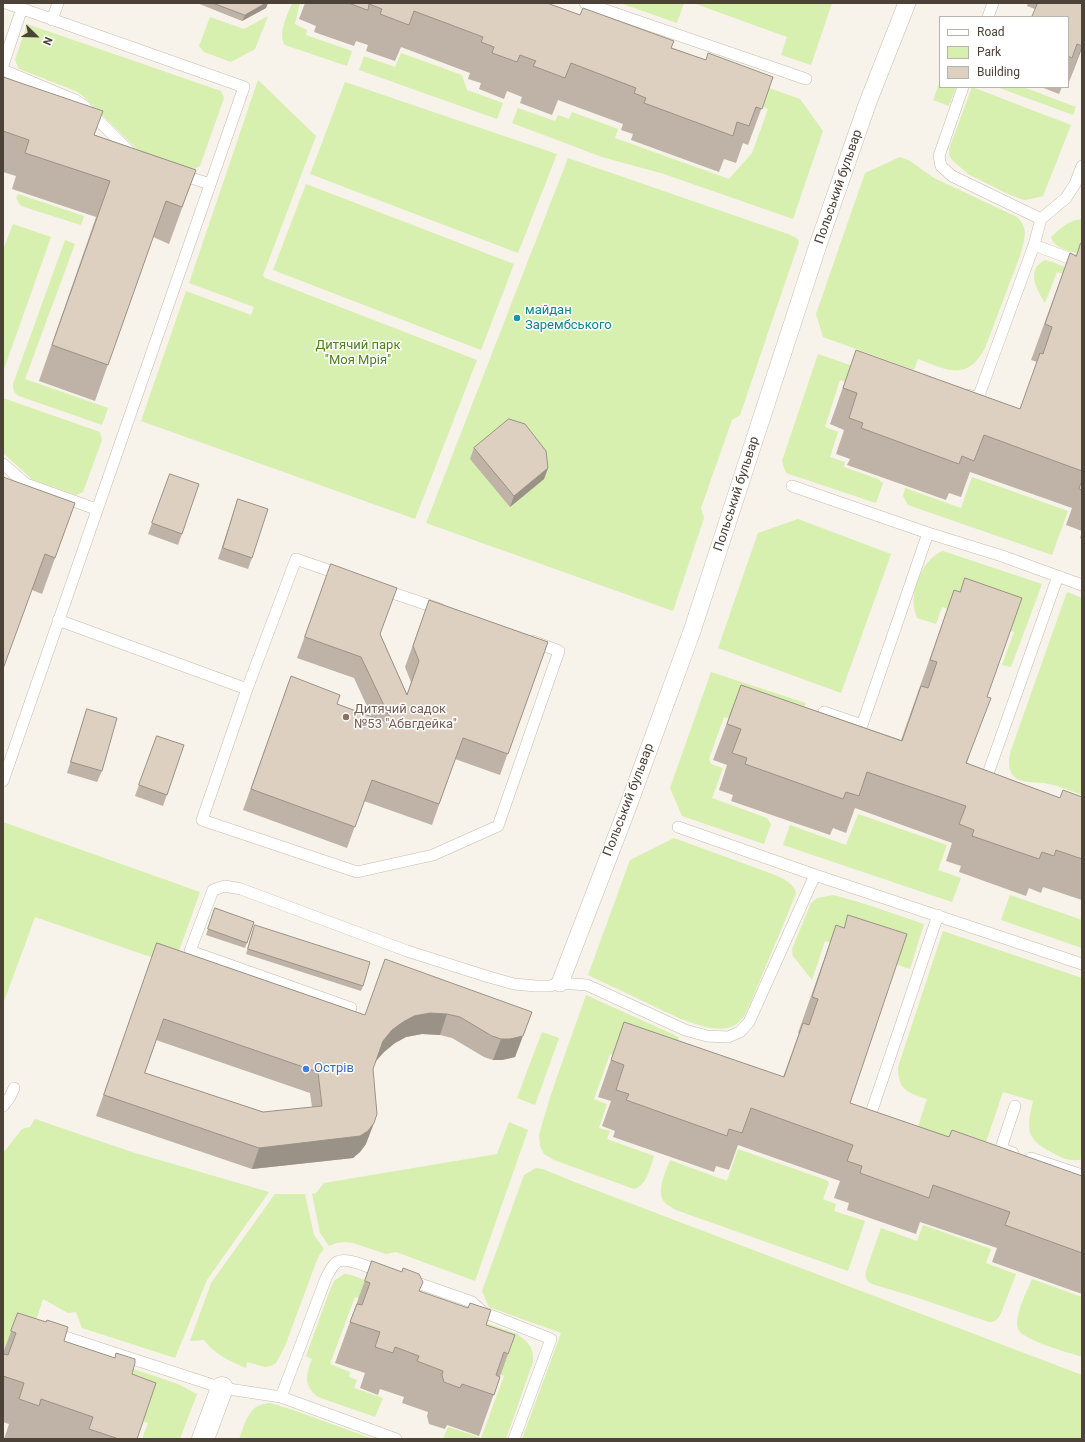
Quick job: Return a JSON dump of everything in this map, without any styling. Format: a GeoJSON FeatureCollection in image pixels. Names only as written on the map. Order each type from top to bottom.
{"type":"FeatureCollection","features":[{"type":"Feature","properties":{"kind":"street","name":"Польський бульвар"},"geometry":{"type":"LineString","coordinates":[[560,983],[627,809],[692,631],[818,246],[868,102],[907,3]]}},
{"type":"Feature","properties":{"kind":"street"},"geometry":{"type":"LineString","coordinates":[[203,1439],[222,1388]]}},
{"type":"Feature","properties":{"kind":"lane"},"geometry":{"type":"LineString","coordinates":[[3,781],[96,509],[244,87],[6,3]]}},
{"type":"Feature","properties":{"kind":"lane"},"geometry":{"type":"LineString","coordinates":[[52,20],[58,3]]}},
{"type":"Feature","properties":{"kind":"lane"},"geometry":{"type":"LineString","coordinates":[[585,3],[806,79]]}},
{"type":"Feature","properties":{"kind":"lane"},"geometry":{"type":"LineString","coordinates":[[988,16],[993,3]]}},
{"type":"Feature","properties":{"kind":"lane"},"geometry":{"type":"LineString","coordinates":[[3,65],[22,8]]}},
{"type":"Feature","properties":{"kind":"lane"},"geometry":{"type":"LineString","coordinates":[[3,70],[75,100],[83,105],[134,156],[144,161]]}},
{"type":"Feature","properties":{"kind":"lane"},"geometry":{"type":"LineString","coordinates":[[963,88],[939,156],[941,166],[952,176],[1041,218]]}},
{"type":"Feature","properties":{"kind":"lane"},"geometry":{"type":"LineString","coordinates":[[959,392],[978,398],[1034,245],[1041,218],[1066,198],[1075,184],[1082,166]]}},
{"type":"Feature","properties":{"kind":"lane"},"geometry":{"type":"LineString","coordinates":[[170,171],[210,184]]}},
{"type":"Feature","properties":{"kind":"lane"},"geometry":{"type":"LineString","coordinates":[[1034,245],[1082,263]]}},
{"type":"Feature","properties":{"kind":"lane"},"geometry":{"type":"LineString","coordinates":[[3,464],[26,484],[96,509]]}},
{"type":"Feature","properties":{"kind":"lane"},"geometry":{"type":"LineString","coordinates":[[792,486],[928,533],[1002,556],[1082,585]]}},
{"type":"Feature","properties":{"kind":"lane"},"geometry":{"type":"LineString","coordinates":[[824,712],[862,725],[928,533]]}},
{"type":"Feature","properties":{"kind":"lane"},"geometry":{"type":"LineString","coordinates":[[356,580],[296,559],[247,689],[202,820],[357,872],[433,855],[498,826],[559,651],[522,638]]}},
{"type":"Feature","properties":{"kind":"lane"},"geometry":{"type":"LineString","coordinates":[[982,790],[1058,576]]}},
{"type":"Feature","properties":{"kind":"lane"},"geometry":{"type":"LineString","coordinates":[[371,585],[454,614]]}},
{"type":"Feature","properties":{"kind":"lane"},"geometry":{"type":"LineString","coordinates":[[58,620],[247,689]]}},
{"type":"Feature","properties":{"kind":"lane"},"geometry":{"type":"LineString","coordinates":[[678,827],[815,875],[1082,964]]}},
{"type":"Feature","properties":{"kind":"lane"},"geometry":{"type":"LineString","coordinates":[[351,1008],[190,951],[213,890],[225,886],[241,890],[407,951],[514,984],[536,986],[550,986],[560,983],[587,985],[685,1030],[707,1036],[728,1037],[740,1032],[749,1022],[815,875]]}},
{"type":"Feature","properties":{"kind":"lane"},"geometry":{"type":"LineString","coordinates":[[867,1125],[938,915]]}},
{"type":"Feature","properties":{"kind":"lane"},"geometry":{"type":"LineString","coordinates":[[3,1106],[10,1097],[14,1088]]}},
{"type":"Feature","properties":{"kind":"lane"},"geometry":{"type":"LineString","coordinates":[[1015,1106],[1001,1148],[1082,1175]]}},
{"type":"Feature","properties":{"kind":"lane"},"geometry":{"type":"LineString","coordinates":[[281,1397],[326,1278],[331,1268],[337,1262],[344,1260],[472,1302],[483,1312],[551,1339],[514,1439]]}},
{"type":"Feature","properties":{"kind":"lane"},"geometry":{"type":"LineString","coordinates":[[42,1330],[222,1388],[281,1397],[396,1439]]}},
{"type":"Feature","properties":{"kind":"green space"},"geometry":{"type":"Polygon","coordinates":[[[292,3],[300,3],[295,24],[307,30],[306,35],[352,51],[347,66],[285,45],[282,35],[286,18],[292,3]]]}},
{"type":"Feature","properties":{"kind":"green space"},"geometry":{"type":"Polygon","coordinates":[[[620,3],[684,3],[677,23],[620,3]]]}},
{"type":"Feature","properties":{"kind":"green space"},"geometry":{"type":"Polygon","coordinates":[[[693,3],[832,3],[811,65],[781,55],[787,37],[693,3]]]}},
{"type":"Feature","properties":{"kind":"green space"},"geometry":{"type":"Polygon","coordinates":[[[268,16],[255,49],[231,62],[204,52],[199,46],[210,17],[244,29],[268,16]]]}},
{"type":"Feature","properties":{"kind":"green space"},"geometry":{"type":"Polygon","coordinates":[[[27,24],[221,91],[224,98],[200,166],[191,171],[144,154],[76,91],[19,69],[15,60],[27,24]]]}},
{"type":"Feature","properties":{"kind":"green space"},"geometry":{"type":"Polygon","coordinates":[[[401,53],[462,75],[467,90],[503,103],[497,119],[359,70],[364,56],[395,67],[401,53]]]}},
{"type":"Feature","properties":{"kind":"green space"},"geometry":{"type":"Polygon","coordinates":[[[741,78],[800,99],[823,131],[793,219],[664,174],[602,157],[512,123],[518,108],[555,121],[558,115],[569,119],[572,112],[618,129],[615,138],[729,179],[752,153],[768,109],[718,90],[741,78]]]}},
{"type":"Feature","properties":{"kind":"green space","name":"Дитячий парк \"Моя Мрія\""},"geometry":{"type":"Polygon","coordinates":[[[258,80],[316,136],[263,275],[265,278],[477,360],[415,519],[141,421],[186,291],[251,315],[254,307],[189,283],[258,80]]]}},
{"type":"Feature","properties":{"kind":"green space"},"geometry":{"type":"Polygon","coordinates":[[[345,82],[557,154],[518,253],[310,174],[345,82]]]}},
{"type":"Feature","properties":{"kind":"green space"},"geometry":{"type":"Polygon","coordinates":[[[939,84],[939,88],[956,88],[949,106],[933,100],[939,84]]]}},
{"type":"Feature","properties":{"kind":"green space"},"geometry":{"type":"Polygon","coordinates":[[[972,88],[1071,125],[1043,196],[1031,199],[1024,200],[1010,195],[968,174],[952,160],[949,155],[949,149],[972,88]]]}},
{"type":"Feature","properties":{"kind":"green space"},"geometry":{"type":"Polygon","coordinates":[[[1000,88],[1026,88],[1076,107],[1073,115],[1000,88]]]}},
{"type":"Feature","properties":{"kind":"green space"},"geometry":{"type":"Polygon","coordinates":[[[900,157],[910,161],[934,178],[1017,217],[1024,226],[1025,235],[1020,256],[985,348],[978,359],[971,366],[964,369],[947,369],[918,359],[914,370],[823,337],[816,314],[865,173],[900,157]]]}},
{"type":"Feature","properties":{"kind":"green space"},"geometry":{"type":"Polygon","coordinates":[[[568,158],[788,234],[798,239],[799,242],[740,415],[732,420],[701,508],[704,518],[673,611],[426,523],[568,158]]]}},
{"type":"Feature","properties":{"kind":"green space"},"geometry":{"type":"Polygon","coordinates":[[[306,184],[514,264],[481,350],[273,270],[306,184]]]}},
{"type":"Feature","properties":{"kind":"green space"},"geometry":{"type":"Polygon","coordinates":[[[18,194],[84,216],[81,225],[24,207],[20,205],[16,198],[18,194]]]}},
{"type":"Feature","properties":{"kind":"green space"},"geometry":{"type":"Polygon","coordinates":[[[1082,219],[1082,255],[1059,247],[1053,241],[1051,237],[1062,228],[1073,221],[1082,219]]]}},
{"type":"Feature","properties":{"kind":"green space"},"geometry":{"type":"Polygon","coordinates":[[[13,224],[51,237],[3,372],[3,250],[13,224]]]}},
{"type":"Feature","properties":{"kind":"green space"},"geometry":{"type":"Polygon","coordinates":[[[65,240],[75,244],[25,379],[108,408],[102,425],[19,396],[13,388],[13,384],[65,240]]]}},
{"type":"Feature","properties":{"kind":"green space"},"geometry":{"type":"Polygon","coordinates":[[[1045,260],[1082,273],[1082,281],[1057,272],[1045,303],[1036,286],[1034,275],[1035,269],[1045,260]]]}},
{"type":"Feature","properties":{"kind":"green space"},"geometry":{"type":"Polygon","coordinates":[[[818,354],[908,385],[902,402],[840,380],[825,427],[838,432],[830,457],[845,462],[844,467],[878,479],[883,483],[876,503],[786,473],[782,461],[818,354]]]}},
{"type":"Feature","properties":{"kind":"green space"},"geometry":{"type":"Polygon","coordinates":[[[3,398],[100,432],[102,440],[83,492],[76,495],[33,480],[3,453],[3,398]]]}},
{"type":"Feature","properties":{"kind":"green space"},"geometry":{"type":"Polygon","coordinates":[[[972,477],[1068,511],[1052,555],[908,505],[903,496],[905,488],[961,508],[972,477]]]}},
{"type":"Feature","properties":{"kind":"green space"},"geometry":{"type":"Polygon","coordinates":[[[798,519],[891,554],[841,693],[718,648],[758,533],[798,519]]]}},
{"type":"Feature","properties":{"kind":"green space"},"geometry":{"type":"Polygon","coordinates":[[[943,551],[1042,584],[1011,667],[1002,665],[1014,632],[942,607],[936,624],[917,618],[914,609],[914,598],[917,582],[930,559],[943,551]]]}},
{"type":"Feature","properties":{"kind":"green space"},"geometry":{"type":"Polygon","coordinates":[[[1067,592],[1082,598],[1082,795],[1053,785],[1018,780],[1011,773],[1009,763],[1011,750],[1067,592]]]}},
{"type":"Feature","properties":{"kind":"green space"},"geometry":{"type":"Polygon","coordinates":[[[711,672],[806,703],[793,735],[724,717],[709,759],[711,764],[723,768],[712,798],[767,818],[771,824],[764,844],[682,816],[670,788],[711,672]]]}},
{"type":"Feature","properties":{"kind":"green space"},"geometry":{"type":"Polygon","coordinates":[[[858,814],[947,845],[938,870],[961,878],[952,902],[783,845],[790,825],[846,845],[858,814]]]}},
{"type":"Feature","properties":{"kind":"green space"},"geometry":{"type":"Polygon","coordinates":[[[3,822],[200,892],[174,965],[35,917],[3,1004],[3,822]]]}},
{"type":"Feature","properties":{"kind":"green space"},"geometry":{"type":"Polygon","coordinates":[[[674,838],[782,878],[794,887],[795,890],[796,894],[750,1004],[741,1020],[728,1028],[712,1028],[681,1019],[588,975],[630,860],[674,838]]]}},
{"type":"Feature","properties":{"kind":"green space"},"geometry":{"type":"Polygon","coordinates":[[[834,895],[924,924],[910,969],[825,941],[812,980],[793,956],[792,949],[811,903],[817,898],[834,895]]]}},
{"type":"Feature","properties":{"kind":"green space"},"geometry":{"type":"Polygon","coordinates":[[[1010,895],[1082,920],[1082,948],[1001,920],[1010,895]]]}},
{"type":"Feature","properties":{"kind":"green space"},"geometry":{"type":"Polygon","coordinates":[[[943,931],[1082,978],[1082,1159],[1065,1159],[1038,1144],[1030,1134],[1029,1127],[1033,1101],[1003,1092],[982,1154],[916,1133],[927,1099],[914,1095],[902,1086],[898,1075],[898,1067],[943,931]]]}},
{"type":"Feature","properties":{"kind":"green space"},"geometry":{"type":"Polygon","coordinates":[[[586,995],[679,1037],[666,1074],[610,1054],[594,1099],[607,1104],[599,1128],[610,1131],[607,1139],[654,1156],[645,1180],[634,1189],[554,1160],[544,1154],[540,1146],[539,1135],[551,1094],[586,995]]]}},
{"type":"Feature","properties":{"kind":"green space"},"geometry":{"type":"Polygon","coordinates":[[[542,1032],[559,1038],[535,1105],[517,1098],[542,1032]]]}},
{"type":"Feature","properties":{"kind":"green space"},"geometry":{"type":"Polygon","coordinates":[[[35,1119],[132,1152],[269,1192],[207,1280],[175,1358],[82,1328],[76,1312],[68,1313],[43,1299],[25,1356],[3,1349],[3,1153],[22,1129],[30,1127],[35,1119]]]}},
{"type":"Feature","properties":{"kind":"green space"},"geometry":{"type":"Polygon","coordinates":[[[509,1122],[528,1130],[475,1281],[396,1252],[386,1254],[353,1243],[345,1242],[336,1243],[329,1246],[320,1233],[312,1194],[316,1193],[324,1183],[497,1154],[509,1122]]]}},
{"type":"Feature","properties":{"kind":"green space"},"geometry":{"type":"Polygon","coordinates":[[[738,1149],[826,1180],[829,1183],[823,1199],[836,1204],[834,1211],[865,1221],[848,1271],[676,1210],[667,1205],[663,1200],[661,1196],[662,1185],[670,1160],[727,1181],[738,1149]]]}},
{"type":"Feature","properties":{"kind":"green space"},"geometry":{"type":"Polygon","coordinates":[[[536,1168],[543,1169],[1082,1375],[1082,1439],[522,1439],[561,1333],[489,1307],[482,1291],[524,1175],[536,1168]]]}},
{"type":"Feature","properties":{"kind":"green space"},"geometry":{"type":"Polygon","coordinates":[[[275,1194],[305,1194],[314,1235],[324,1249],[317,1260],[285,1346],[276,1363],[265,1367],[247,1362],[246,1368],[218,1354],[204,1340],[190,1341],[211,1283],[275,1194]]]}},
{"type":"Feature","properties":{"kind":"green space"},"geometry":{"type":"Polygon","coordinates":[[[923,1225],[991,1249],[986,1263],[1016,1274],[1001,1313],[996,1320],[989,1322],[868,1282],[866,1271],[881,1228],[917,1241],[923,1225]]]}},
{"type":"Feature","properties":{"kind":"green space"},"geometry":{"type":"Polygon","coordinates":[[[344,1274],[406,1294],[399,1312],[355,1297],[330,1364],[350,1372],[349,1377],[357,1380],[354,1388],[383,1398],[375,1417],[318,1397],[313,1393],[307,1380],[308,1370],[312,1359],[306,1356],[331,1287],[335,1280],[344,1274]]]}},
{"type":"Feature","properties":{"kind":"green space"},"geometry":{"type":"Polygon","coordinates":[[[1032,1279],[1082,1297],[1082,1357],[1037,1342],[1021,1333],[1018,1329],[1017,1323],[1019,1310],[1032,1279]]]}},
{"type":"Feature","properties":{"kind":"green space"},"geometry":{"type":"Polygon","coordinates":[[[419,1299],[517,1334],[530,1345],[533,1362],[506,1439],[443,1439],[448,1427],[481,1438],[504,1376],[473,1365],[419,1299]]]}},
{"type":"Feature","properties":{"kind":"green space"},"geometry":{"type":"Polygon","coordinates":[[[77,1350],[178,1384],[197,1394],[180,1439],[142,1439],[148,1423],[123,1414],[77,1350]]]}},
{"type":"Feature","properties":{"kind":"green space"},"geometry":{"type":"Polygon","coordinates":[[[270,1403],[373,1439],[239,1439],[246,1420],[252,1410],[263,1404],[270,1403]]]}},
{"type":"Feature","properties":{"kind":"building"},"geometry":{"type":"Polygon","coordinates":[[[213,3],[266,3],[245,15],[213,3]]]}},
{"type":"Feature","properties":{"kind":"building"},"geometry":{"type":"Polygon","coordinates":[[[349,3],[547,3],[580,15],[583,8],[674,41],[671,48],[706,60],[708,53],[773,77],[762,109],[756,107],[749,126],[737,122],[733,136],[644,103],[646,98],[634,93],[636,88],[571,63],[565,78],[533,66],[536,61],[520,55],[517,62],[492,53],[494,47],[481,42],[483,37],[414,11],[409,25],[380,14],[382,9],[369,4],[368,10],[349,3]]]}},
{"type":"Feature","properties":{"kind":"building"},"geometry":{"type":"Polygon","coordinates":[[[1038,3],[1082,3],[1082,46],[1077,44],[1072,58],[1069,56],[1069,16],[1032,16],[1038,3]]]}},
{"type":"Feature","properties":{"kind":"building"},"geometry":{"type":"Polygon","coordinates":[[[3,77],[103,111],[94,135],[196,170],[182,207],[166,201],[108,365],[52,345],[110,181],[25,153],[29,140],[3,131],[3,77]]]}},
{"type":"Feature","properties":{"kind":"building"},"geometry":{"type":"Polygon","coordinates":[[[1081,243],[1082,471],[984,435],[974,461],[962,456],[959,464],[861,428],[863,423],[849,418],[857,393],[843,388],[856,350],[1020,409],[1040,353],[1043,354],[1052,327],[1045,324],[1070,253],[1076,256],[1081,243]]]}},
{"type":"Feature","properties":{"kind":"building"},"geometry":{"type":"Polygon","coordinates":[[[509,419],[525,424],[546,451],[548,468],[514,496],[474,448],[509,419]]]}},
{"type":"Feature","properties":{"kind":"building"},"geometry":{"type":"Polygon","coordinates":[[[170,474],[199,484],[182,534],[152,523],[170,474]]]}},
{"type":"Feature","properties":{"kind":"building"},"geometry":{"type":"Polygon","coordinates":[[[3,477],[75,503],[55,558],[45,554],[3,669],[3,477]]]}},
{"type":"Feature","properties":{"kind":"building"},"geometry":{"type":"Polygon","coordinates":[[[1082,481],[1082,490],[1079,489],[1082,481]]]}},
{"type":"Feature","properties":{"kind":"building"},"geometry":{"type":"Polygon","coordinates":[[[238,499],[268,509],[252,558],[223,548],[238,499]]]}},
{"type":"Feature","properties":{"kind":"building"},"geometry":{"type":"Polygon","coordinates":[[[331,564],[397,588],[380,634],[407,695],[419,661],[413,646],[429,600],[548,642],[508,754],[463,738],[439,804],[372,780],[355,827],[251,789],[291,676],[340,695],[337,704],[386,722],[389,716],[361,657],[305,637],[331,564]]]}},
{"type":"Feature","properties":{"kind":"building"},"geometry":{"type":"Polygon","coordinates":[[[965,578],[1022,598],[987,697],[991,698],[966,763],[1060,798],[1063,790],[1082,797],[1082,859],[1056,850],[1054,856],[1042,852],[1039,859],[972,836],[974,830],[959,824],[966,806],[867,772],[859,796],[846,792],[843,799],[745,764],[747,758],[732,753],[741,729],[727,724],[741,685],[902,741],[921,686],[928,688],[937,662],[930,660],[954,590],[960,592],[965,578]]]}},
{"type":"Feature","properties":{"kind":"building"},"geometry":{"type":"Polygon","coordinates":[[[87,709],[117,718],[102,771],[71,762],[87,709]]]}},
{"type":"Feature","properties":{"kind":"building"},"geometry":{"type":"Polygon","coordinates":[[[157,736],[184,745],[167,795],[139,785],[157,736]]]}},
{"type":"Feature","properties":{"kind":"building"},"geometry":{"type":"Polygon","coordinates":[[[215,908],[254,922],[247,943],[208,929],[215,908]]]}},
{"type":"Feature","properties":{"kind":"building"},"geometry":{"type":"Polygon","coordinates":[[[848,915],[907,934],[850,1103],[949,1137],[952,1130],[1082,1176],[1082,1253],[1005,1225],[1010,1212],[933,1185],[929,1198],[860,1173],[862,1166],[847,1161],[853,1145],[751,1108],[742,1133],[729,1129],[727,1136],[626,1100],[629,1094],[616,1090],[624,1065],[611,1060],[624,1022],[784,1077],[803,1023],[809,1025],[818,999],[812,997],[836,925],[844,928],[848,915]]]}},
{"type":"Feature","properties":{"kind":"building"},"geometry":{"type":"Polygon","coordinates":[[[255,925],[370,962],[363,986],[248,949],[255,925]]]}},
{"type":"Feature","properties":{"kind":"building","name":"Острів"},"geometry":{"type":"Polygon","coordinates":[[[157,943],[365,1015],[385,959],[532,1012],[523,1036],[510,1039],[501,1039],[492,1036],[460,1017],[447,1014],[430,1013],[414,1016],[403,1022],[392,1030],[383,1041],[373,1069],[377,1114],[374,1123],[368,1131],[360,1136],[259,1148],[104,1095],[157,943]],[[164,1019],[145,1073],[263,1112],[322,1106],[318,1072],[164,1019]]]}},
{"type":"Feature","properties":{"kind":"building"},"geometry":{"type":"Polygon","coordinates":[[[372,1261],[402,1272],[403,1268],[419,1274],[423,1282],[419,1291],[468,1308],[470,1303],[491,1310],[486,1325],[515,1335],[508,1354],[504,1352],[496,1375],[500,1377],[494,1395],[462,1384],[460,1388],[444,1382],[442,1375],[443,1371],[417,1361],[419,1356],[395,1347],[393,1353],[375,1347],[380,1332],[350,1322],[357,1304],[362,1305],[370,1283],[365,1281],[372,1261]]]}},
{"type":"Feature","properties":{"kind":"building"},"geometry":{"type":"Polygon","coordinates":[[[18,1313],[68,1327],[64,1341],[115,1358],[116,1353],[135,1359],[132,1374],[156,1383],[137,1439],[119,1439],[89,1429],[93,1417],[41,1399],[39,1406],[19,1399],[24,1383],[3,1376],[3,1354],[8,1355],[16,1333],[11,1331],[18,1313]]]}},
{"type":"Feature","properties":{"kind":"place","name":"майдан Зарембського"},"geometry":{"type":"Point","coordinates":[517,318]}},
{"type":"Feature","properties":{"kind":"place","name":"Дитячий садок №53 \"Абвгдейка\""},"geometry":{"type":"Point","coordinates":[346,717]}},
{"type":"Feature","properties":{"kind":"place","name":"Острів"},"geometry":{"type":"Point","coordinates":[306,1069]}}]}
